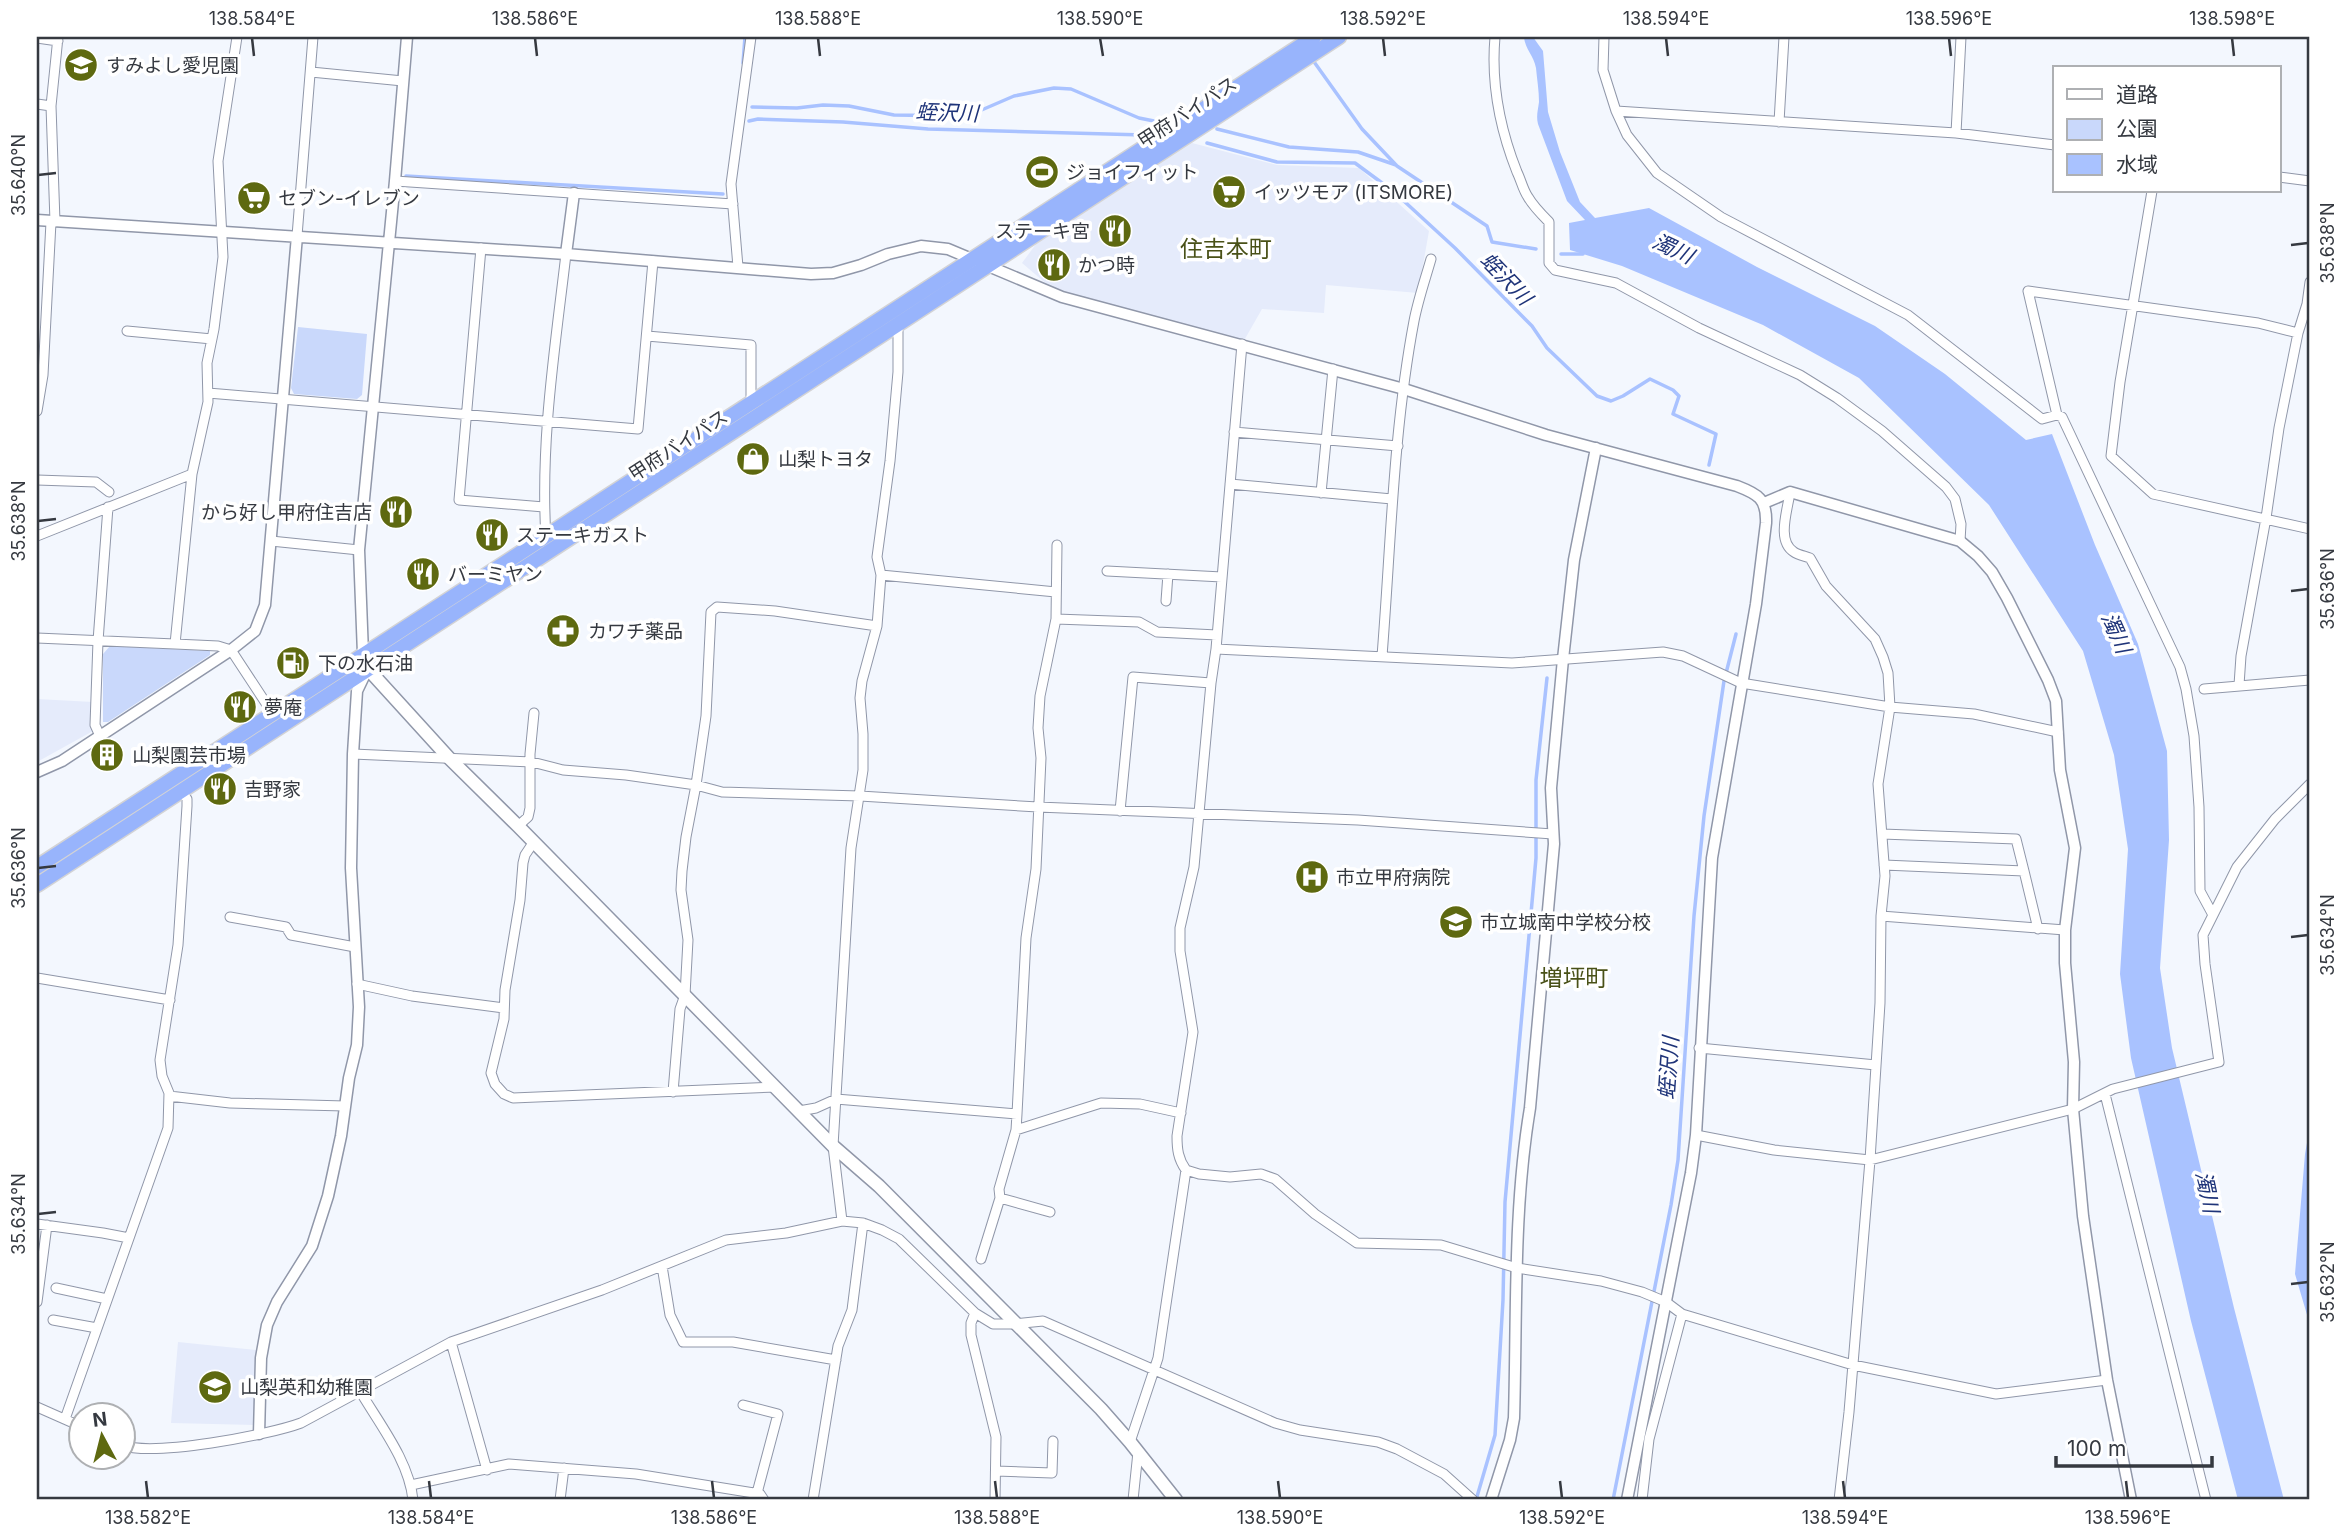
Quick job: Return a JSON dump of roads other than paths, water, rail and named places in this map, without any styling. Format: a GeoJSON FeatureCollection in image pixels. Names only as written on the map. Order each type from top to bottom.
{"type":"FeatureCollection","features":[{"type":"Feature","properties":{"kind":"highway","name":"甲府バイパス"},"geometry":{"type":"LineString","coordinates":[[1296,56],[1314,37]]}},
{"type":"Feature","properties":{"kind":"highway","name":"甲府バイパス"},"geometry":{"type":"LineString","coordinates":[[37,867],[754,401],[979,263],[1296,56],[1339,37]]}},
{"type":"Feature","properties":{"kind":"highway","name":"甲府バイパス"},"geometry":{"type":"LineString","coordinates":[[37,885],[898,324],[979,263]]}},
{"type":"Feature","properties":{"kind":"main road"},"geometry":{"type":"LineString","coordinates":[[363,654],[368,669],[449,758],[833,1146],[879,1186],[1101,1409],[1176,1500]]}},
{"type":"Feature","properties":{"kind":"street"},"geometry":{"type":"LineString","coordinates":[[175,644],[192,474],[208,402],[207,363],[223,257],[218,161],[237,37]]}},
{"type":"Feature","properties":{"kind":"street"},"geometry":{"type":"LineString","coordinates":[[37,772],[62,761],[231,650],[256,631],[262,617],[271,541],[313,37]]}},
{"type":"Feature","properties":{"kind":"street"},"geometry":{"type":"LineString","coordinates":[[363,654],[359,550],[407,37]]}},
{"type":"Feature","properties":{"kind":"street"},"geometry":{"type":"LineString","coordinates":[[738,267],[731,184],[751,37]]}},
{"type":"Feature","properties":{"kind":"street"},"geometry":{"type":"LineString","coordinates":[[1495,37],[1495,77],[1502,122],[1513,161],[1528,197],[1549,222],[1549,263],[1555,271],[1616,283],[1699,328],[1800,375],[1837,398],[1882,431],[1946,487],[1955,499],[1961,524],[1960,541]]}},
{"type":"Feature","properties":{"kind":"street"},"geometry":{"type":"LineString","coordinates":[[1604,37],[1602,70],[1616,111],[1627,135],[1657,173],[1710,210],[1908,315],[2042,419],[2057,415],[2062,417],[2180,667],[2194,736],[2199,807],[2200,891],[2213,915]]}},
{"type":"Feature","properties":{"kind":"street"},"geometry":{"type":"LineString","coordinates":[[1779,122],[1784,37]]}},
{"type":"Feature","properties":{"kind":"street"},"geometry":{"type":"LineString","coordinates":[[1956,132],[1961,37]]}},
{"type":"Feature","properties":{"kind":"street"},"geometry":{"type":"LineString","coordinates":[[37,38],[58,39],[51,106],[53,222],[43,375],[37,411]]}},
{"type":"Feature","properties":{"kind":"street"},"geometry":{"type":"LineString","coordinates":[[311,72],[403,81]]}},
{"type":"Feature","properties":{"kind":"street"},"geometry":{"type":"LineString","coordinates":[[37,104],[51,106]]}},
{"type":"Feature","properties":{"kind":"street"},"geometry":{"type":"LineString","coordinates":[[1616,111],[1956,132],[2053,145]]}},
{"type":"Feature","properties":{"kind":"street"},"geometry":{"type":"LineString","coordinates":[[2280,177],[2310,181]]}},
{"type":"Feature","properties":{"kind":"street"},"geometry":{"type":"LineString","coordinates":[[395,181],[733,204]]}},
{"type":"Feature","properties":{"kind":"street"},"geometry":{"type":"LineString","coordinates":[[2152,192],[2111,456],[2153,494],[2310,528]]}},
{"type":"Feature","properties":{"kind":"street"},"geometry":{"type":"LineString","coordinates":[[546,538],[546,421],[573,193]]}},
{"type":"Feature","properties":{"kind":"street"},"geometry":{"type":"LineString","coordinates":[[37,220],[481,248],[811,274],[833,273],[921,246],[948,248],[1062,297],[1404,389],[1546,435],[1753,492],[1764,503],[1767,511],[1766,523],[1756,604],[1737,680],[1712,858],[1696,1135],[1663,1300],[1642,1453],[1642,1500]]}},
{"type":"Feature","properties":{"kind":"street"},"geometry":{"type":"LineString","coordinates":[[481,248],[459,500],[544,508]]}},
{"type":"Feature","properties":{"kind":"street"},"geometry":{"type":"LineString","coordinates":[[1382,656],[1392,499],[1404,389],[1415,320],[1431,259]]}},
{"type":"Feature","properties":{"kind":"street"},"geometry":{"type":"LineString","coordinates":[[208,393],[638,429],[653,261]]}},
{"type":"Feature","properties":{"kind":"street"},"geometry":{"type":"LineString","coordinates":[[2239,685],[2241,656],[2279,428],[2310,282]]}},
{"type":"Feature","properties":{"kind":"street"},"geometry":{"type":"LineString","coordinates":[[2057,415],[2028,291],[2258,323],[2298,334]]}},
{"type":"Feature","properties":{"kind":"street"},"geometry":{"type":"LineString","coordinates":[[842,1222],[833,1146],[851,848],[860,796],[863,734],[860,698],[877,626],[881,575],[877,557],[890,461],[898,372],[898,324]]}},
{"type":"Feature","properties":{"kind":"street"},"geometry":{"type":"LineString","coordinates":[[127,331],[212,339]]}},
{"type":"Feature","properties":{"kind":"street"},"geometry":{"type":"LineString","coordinates":[[647,336],[751,345],[751,397],[754,401]]}},
{"type":"Feature","properties":{"kind":"street"},"geometry":{"type":"LineString","coordinates":[[1242,344],[1194,867],[1180,928],[1180,951],[1193,1032],[1177,1151],[1186,1170],[1230,1177],[1261,1174],[1275,1179],[1315,1214],[1357,1243],[1441,1245],[1515,1267],[1601,1281],[1663,1300],[1682,1314],[1853,1365],[1996,1394],[2107,1380]]}},
{"type":"Feature","properties":{"kind":"street"},"geometry":{"type":"LineString","coordinates":[[1321,492],[1333,369]]}},
{"type":"Feature","properties":{"kind":"street"},"geometry":{"type":"LineString","coordinates":[[1234,432],[1398,446]]}},
{"type":"Feature","properties":{"kind":"street"},"geometry":{"type":"LineString","coordinates":[[1491,1500],[1514,1418],[1515,1267],[1522,1165],[1537,1029],[1551,788],[1574,560],[1596,448]]}},
{"type":"Feature","properties":{"kind":"street"},"geometry":{"type":"LineString","coordinates":[[37,536],[192,474]]}},
{"type":"Feature","properties":{"kind":"street"},"geometry":{"type":"LineString","coordinates":[[37,480],[96,482],[109,492]]}},
{"type":"Feature","properties":{"kind":"street"},"geometry":{"type":"LineString","coordinates":[[1230,484],[1392,499]]}},
{"type":"Feature","properties":{"kind":"street"},"geometry":{"type":"LineString","coordinates":[[1790,492],[1784,535],[1787,545],[1794,553],[1810,558],[1826,586],[1875,639],[1888,673],[1890,707],[1878,784],[1884,865],[1880,1003],[1870,1160],[1839,1500]]}},
{"type":"Feature","properties":{"kind":"street"},"geometry":{"type":"LineString","coordinates":[[1764,503],[1790,492],[1960,541],[1992,572],[2028,637],[2056,701],[2060,770],[2075,848],[2065,930],[2074,1062],[2073,1109],[2083,1216],[2107,1380],[2131,1500]]}},
{"type":"Feature","properties":{"kind":"street"},"geometry":{"type":"LineString","coordinates":[[100,736],[95,725],[108,507]]}},
{"type":"Feature","properties":{"kind":"street"},"geometry":{"type":"LineString","coordinates":[[271,541],[359,550]]}},
{"type":"Feature","properties":{"kind":"street"},"geometry":{"type":"LineString","coordinates":[[981,1259],[1000,1198],[999,1189],[1016,1130],[1026,938],[1035,887],[1041,758],[1038,728],[1040,696],[1056,618],[1057,545]]}},
{"type":"Feature","properties":{"kind":"street"},"geometry":{"type":"LineString","coordinates":[[1107,571],[1222,578]]}},
{"type":"Feature","properties":{"kind":"street"},"geometry":{"type":"LineString","coordinates":[[1166,601],[1168,574]]}},
{"type":"Feature","properties":{"kind":"street"},"geometry":{"type":"LineString","coordinates":[[881,575],[1055,592]]}},
{"type":"Feature","properties":{"kind":"street"},"geometry":{"type":"LineString","coordinates":[[673,1092],[680,1009],[685,995],[688,940],[681,890],[682,871],[685,837],[706,716],[711,612],[717,607],[775,611],[877,626]]}},
{"type":"Feature","properties":{"kind":"street"},"geometry":{"type":"LineString","coordinates":[[1056,618],[1139,622],[1157,632],[1217,635]]}},
{"type":"Feature","properties":{"kind":"street"},"geometry":{"type":"LineString","coordinates":[[37,638],[218,646],[231,650],[273,714]]}},
{"type":"Feature","properties":{"kind":"street"},"geometry":{"type":"LineString","coordinates":[[1216,649],[1512,663],[1663,652],[1683,656],[1737,680],[1890,707],[1974,714],[2058,732]]}},
{"type":"Feature","properties":{"kind":"street"},"geometry":{"type":"LineString","coordinates":[[260,1434],[261,1358],[267,1325],[277,1302],[312,1247],[328,1196],[359,1026],[351,868],[353,754],[357,691],[368,669]]}},
{"type":"Feature","properties":{"kind":"street"},"geometry":{"type":"LineString","coordinates":[[1120,811],[1133,677],[1211,683]]}},
{"type":"Feature","properties":{"kind":"street"},"geometry":{"type":"LineString","coordinates":[[2204,689],[2310,680]]}},
{"type":"Feature","properties":{"kind":"street"},"geometry":{"type":"LineString","coordinates":[[518,826],[528,817],[530,808],[530,754],[534,713]]}},
{"type":"Feature","properties":{"kind":"street"},"geometry":{"type":"LineString","coordinates":[[353,754],[532,762],[563,770],[626,775],[696,785],[722,792],[1358,820],[1550,834]]}},
{"type":"Feature","properties":{"kind":"street"},"geometry":{"type":"LineString","coordinates":[[1696,1135],[1774,1150],[1870,1160],[2073,1109],[2109,1092],[2219,1062],[2203,935],[2237,867],[2275,819],[2310,784]]}},
{"type":"Feature","properties":{"kind":"street"},"geometry":{"type":"LineString","coordinates":[[37,1407],[65,1419],[168,1128],[169,1096],[160,1060],[178,945],[187,806],[187,799],[182,792]]}},
{"type":"Feature","properties":{"kind":"street"},"geometry":{"type":"LineString","coordinates":[[1882,834],[2016,839],[2038,929]]}},
{"type":"Feature","properties":{"kind":"street"},"geometry":{"type":"LineString","coordinates":[[533,843],[523,863],[520,900],[505,990],[504,1019],[491,1073],[495,1084],[504,1094],[510,1097],[776,1087]]}},
{"type":"Feature","properties":{"kind":"street"},"geometry":{"type":"LineString","coordinates":[[1884,865],[2024,871]]}},
{"type":"Feature","properties":{"kind":"street"},"geometry":{"type":"LineString","coordinates":[[1881,916],[2065,930]]}},
{"type":"Feature","properties":{"kind":"street"},"geometry":{"type":"LineString","coordinates":[[230,918],[286,927],[291,935],[355,947]]}},
{"type":"Feature","properties":{"kind":"street"},"geometry":{"type":"LineString","coordinates":[[37,978],[170,1000]]}},
{"type":"Feature","properties":{"kind":"street"},"geometry":{"type":"LineString","coordinates":[[357,984],[412,996],[504,1008]]}},
{"type":"Feature","properties":{"kind":"street"},"geometry":{"type":"LineString","coordinates":[[1699,1048],[1876,1065]]}},
{"type":"Feature","properties":{"kind":"street"},"geometry":{"type":"LineString","coordinates":[[2109,1092],[2206,1500]]}},
{"type":"Feature","properties":{"kind":"street"},"geometry":{"type":"LineString","coordinates":[[169,1096],[230,1103],[345,1106]]}},
{"type":"Feature","properties":{"kind":"street"},"geometry":{"type":"LineString","coordinates":[[799,1111],[816,1108],[836,1099],[1017,1114]]}},
{"type":"Feature","properties":{"kind":"street"},"geometry":{"type":"LineString","coordinates":[[1016,1130],[1101,1103],[1140,1104],[1181,1113]]}},
{"type":"Feature","properties":{"kind":"street"},"geometry":{"type":"LineString","coordinates":[[1133,1500],[1134,1447],[1153,1368],[1158,1358],[1186,1170]]}},
{"type":"Feature","properties":{"kind":"street"},"geometry":{"type":"LineString","coordinates":[[1000,1198],[1050,1212]]}},
{"type":"Feature","properties":{"kind":"street"},"geometry":{"type":"LineString","coordinates":[[136,1448],[168,1449],[281,1431],[301,1423],[451,1342],[602,1290],[726,1240],[786,1233],[842,1222],[863,1223],[899,1239],[975,1312],[993,1324],[1043,1321],[1275,1423],[1300,1430],[1378,1442],[1444,1474],[1470,1498]]}},
{"type":"Feature","properties":{"kind":"street"},"geometry":{"type":"LineString","coordinates":[[813,1500],[838,1346],[852,1310],[863,1223]]}},
{"type":"Feature","properties":{"kind":"street"},"geometry":{"type":"LineString","coordinates":[[37,1224],[129,1238]]}},
{"type":"Feature","properties":{"kind":"street"},"geometry":{"type":"LineString","coordinates":[[37,1302],[47,1226]]}},
{"type":"Feature","properties":{"kind":"street"},"geometry":{"type":"LineString","coordinates":[[662,1266],[670,1315],[683,1342],[733,1342],[836,1360]]}},
{"type":"Feature","properties":{"kind":"street"},"geometry":{"type":"LineString","coordinates":[[56,1288],[107,1299]]}},
{"type":"Feature","properties":{"kind":"street"},"geometry":{"type":"LineString","coordinates":[[975,1312],[971,1335],[996,1437],[995,1500]]}},
{"type":"Feature","properties":{"kind":"street"},"geometry":{"type":"LineString","coordinates":[[1627,1500],[1649,1439],[1682,1314]]}},
{"type":"Feature","properties":{"kind":"street"},"geometry":{"type":"LineString","coordinates":[[53,1320],[97,1328]]}},
{"type":"Feature","properties":{"kind":"street"},"geometry":{"type":"LineString","coordinates":[[451,1342],[487,1470]]}},
{"type":"Feature","properties":{"kind":"street"},"geometry":{"type":"LineString","coordinates":[[360,1391],[402,1462],[411,1485],[413,1500]]}},
{"type":"Feature","properties":{"kind":"street"},"geometry":{"type":"LineString","coordinates":[[411,1485],[509,1464],[636,1474],[760,1497],[778,1414],[743,1405]]}},
{"type":"Feature","properties":{"kind":"street"},"geometry":{"type":"LineString","coordinates":[[996,1471],[1052,1473],[1053,1441]]}},
{"type":"Feature","properties":{"kind":"street"},"geometry":{"type":"LineString","coordinates":[[559,1500],[564,1468]]}},
{"type":"Feature","properties":{"kind":"water","name":"濁川"},"geometry":{"type":"Polygon","coordinates":[[[1524,37],[1533,37],[1543,51],[1548,112],[1560,152],[1580,202],[1595,218],[1649,208],[1757,267],[1875,326],[1945,374],[2026,440],[2052,434],[2095,545],[2138,644],[2167,751],[2169,840],[2160,968],[2172,1048],[2234,1308],[2284,1500],[2238,1500],[2191,1321],[2131,1058],[2120,974],[2128,849],[2114,755],[2083,651],[1989,505],[1859,378],[1763,325],[1622,266],[1570,250],[1569,223],[1585,220],[1567,201],[1538,124],[1536,68],[1524,37]]]}},
{"type":"Feature","properties":{"kind":"water"},"geometry":{"type":"Polygon","coordinates":[[[2310,1126],[2310,1325],[2295,1274],[2305,1154],[2310,1126]]]}},
{"type":"Feature","properties":{"kind":"waterway"},"geometry":{"type":"LineString","coordinates":[[743,63],[745,37]]}},
{"type":"Feature","properties":{"kind":"waterway"},"geometry":{"type":"LineString","coordinates":[[1312,59],[1362,129],[1397,166],[1487,226],[1492,242],[1536,249]]}},
{"type":"Feature","properties":{"kind":"waterway"},"geometry":{"type":"LineString","coordinates":[[752,107],[849,106],[894,115],[959,116],[970,115],[1014,96],[1054,88],[1071,89],[1139,118],[1159,122]]}},
{"type":"Feature","properties":{"kind":"waterway","name":"蛭沢川"},"geometry":{"type":"LineString","coordinates":[[749,121],[843,122],[928,129],[1144,135]]}},
{"type":"Feature","properties":{"kind":"waterway"},"geometry":{"type":"LineString","coordinates":[[1217,129],[1289,147],[1358,152],[1396,165]]}},
{"type":"Feature","properties":{"kind":"waterway","name":"蛭沢川"},"geometry":{"type":"LineString","coordinates":[[1207,143],[1277,162],[1355,163],[1393,191],[1455,248],[1532,326],[1547,348],[1597,396],[1611,401],[1650,379],[1673,390],[1679,396],[1673,414],[1716,434],[1709,465]]}},
{"type":"Feature","properties":{"kind":"waterway","name":"蛭沢川"},"geometry":{"type":"LineString","coordinates":[[406,176],[723,194]]}},
{"type":"Feature","properties":{"kind":"waterway"},"geometry":{"type":"LineString","coordinates":[[1561,254],[1583,254]]}},
{"type":"Feature","properties":{"kind":"waterway","name":"蛭沢川"},"geometry":{"type":"LineString","coordinates":[[1613,1500],[1678,1160],[1694,916],[1704,816],[1724,681],[1736,634]]}},
{"type":"Feature","properties":{"kind":"waterway"},"geometry":{"type":"LineString","coordinates":[[1476,1500],[1495,1435],[1503,1300],[1505,1202],[1536,858],[1536,780],[1547,678]]}},
{"type":"Feature","properties":{"kind":"place","name":"すみよし愛児園"},"geometry":{"type":"Point","coordinates":[81,65]}},
{"type":"Feature","properties":{"kind":"place","name":"ジョイフィット"},"geometry":{"type":"Point","coordinates":[1042,172]}},
{"type":"Feature","properties":{"kind":"place","name":"イッツモア (ITSMORE)"},"geometry":{"type":"Point","coordinates":[1229,192]}},
{"type":"Feature","properties":{"kind":"place","name":"セブン-イレブン"},"geometry":{"type":"Point","coordinates":[254,198]}},
{"type":"Feature","properties":{"kind":"place","name":"ステーキ宮"},"geometry":{"type":"Point","coordinates":[1115,231]}},
{"type":"Feature","properties":{"kind":"place","name":"かつ時"},"geometry":{"type":"Point","coordinates":[1054,265]}},
{"type":"Feature","properties":{"kind":"place","name":"山梨トヨタ"},"geometry":{"type":"Point","coordinates":[753,459]}},
{"type":"Feature","properties":{"kind":"place","name":"から好し甲府住吉店"},"geometry":{"type":"Point","coordinates":[396,512]}},
{"type":"Feature","properties":{"kind":"place","name":"ステーキガスト"},"geometry":{"type":"Point","coordinates":[492,535]}},
{"type":"Feature","properties":{"kind":"place","name":"バーミヤン"},"geometry":{"type":"Point","coordinates":[423,574]}},
{"type":"Feature","properties":{"kind":"place","name":"カワチ薬品"},"geometry":{"type":"Point","coordinates":[563,631]}},
{"type":"Feature","properties":{"kind":"place","name":"下の水石油"},"geometry":{"type":"Point","coordinates":[293,663]}},
{"type":"Feature","properties":{"kind":"place","name":"夢庵"},"geometry":{"type":"Point","coordinates":[240,707]}},
{"type":"Feature","properties":{"kind":"place","name":"山梨園芸市場"},"geometry":{"type":"Point","coordinates":[107,755]}},
{"type":"Feature","properties":{"kind":"place","name":"吉野家"},"geometry":{"type":"Point","coordinates":[220,789]}},
{"type":"Feature","properties":{"kind":"place","name":"市立甲府病院"},"geometry":{"type":"Point","coordinates":[1312,877]}},
{"type":"Feature","properties":{"kind":"place","name":"市立城南中学校分校"},"geometry":{"type":"Point","coordinates":[1456,922]}},
{"type":"Feature","properties":{"kind":"place","name":"山梨英和幼稚園"},"geometry":{"type":"Point","coordinates":[215,1387]}},
{"type":"Feature","properties":{"kind":"district","name":"住吉本町"},"geometry":{"type":"Point","coordinates":[1226,249]}},
{"type":"Feature","properties":{"kind":"district","name":"増坪町"},"geometry":{"type":"Point","coordinates":[1574,978]}}]}
